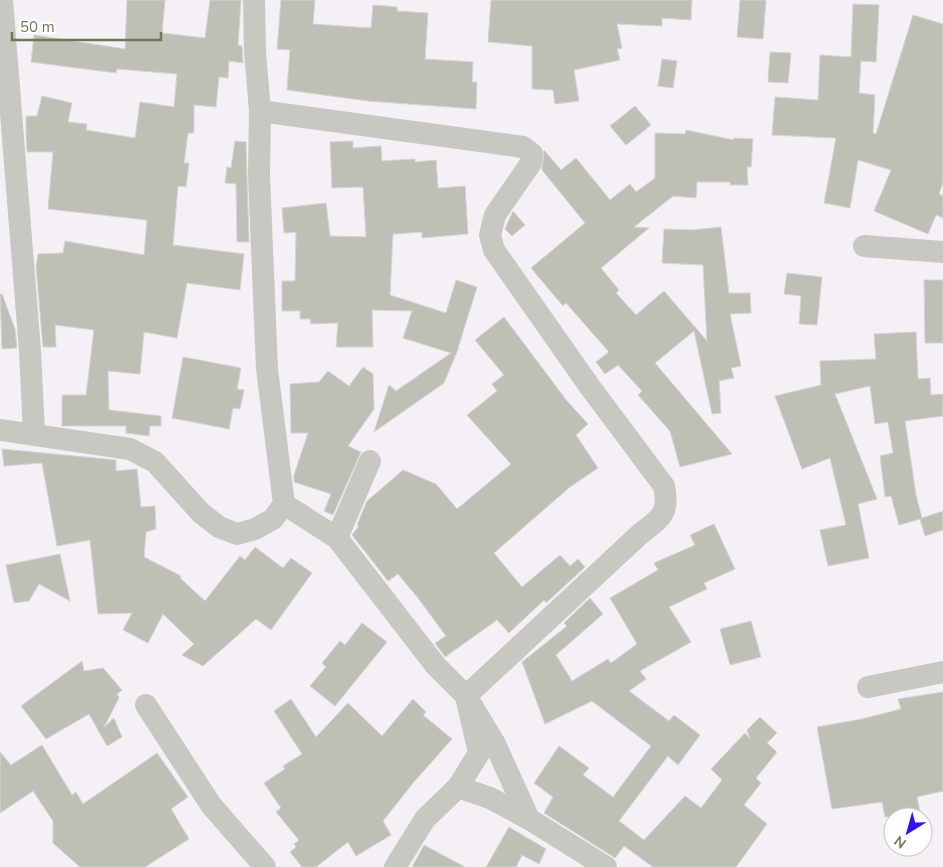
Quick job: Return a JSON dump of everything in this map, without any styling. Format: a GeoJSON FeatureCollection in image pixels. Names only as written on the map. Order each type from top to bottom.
{"type":"FeatureCollection","features":[{"type":"Feature","properties":{"kind":"street"},"geometry":{"type":"LineString","coordinates":[[2,0],[30,351],[34,433]]}},
{"type":"Feature","properties":{"kind":"street"},"geometry":{"type":"LineString","coordinates":[[0,430],[34,433],[130,449],[155,462],[201,513],[219,527],[237,534],[255,529],[272,519],[284,504],[267,369],[259,175],[260,111],[255,52],[254,0]]}},
{"type":"Feature","properties":{"kind":"street"},"geometry":{"type":"LineString","coordinates":[[260,111],[524,147],[532,154],[531,163],[495,215],[490,235],[494,250],[590,387],[664,486],[667,502],[663,515],[639,534],[466,696]]}},
{"type":"Feature","properties":{"kind":"street"},"geometry":{"type":"LineString","coordinates":[[864,246],[943,252]]}},
{"type":"Feature","properties":{"kind":"street"},"geometry":{"type":"LineString","coordinates":[[338,538],[370,461]]}},
{"type":"Feature","properties":{"kind":"street"},"geometry":{"type":"LineString","coordinates":[[284,504],[338,538],[436,666],[466,696],[495,744],[529,819]]}},
{"type":"Feature","properties":{"kind":"street"},"geometry":{"type":"LineString","coordinates":[[868,687],[943,672]]}},
{"type":"Feature","properties":{"kind":"street"},"geometry":{"type":"LineString","coordinates":[[395,867],[425,820],[458,788],[479,754],[466,696]]}},
{"type":"Feature","properties":{"kind":"street"},"geometry":{"type":"LineString","coordinates":[[146,705],[211,805],[265,867]]}},
{"type":"Feature","properties":{"kind":"street"},"geometry":{"type":"LineString","coordinates":[[458,788],[490,798],[529,819],[606,867]]}},
{"type":"Feature","properties":{"kind":"building"},"geometry":{"type":"Polygon","coordinates":[[[127,0],[165,0],[162,33],[205,38],[210,0],[241,0],[238,45],[242,46],[243,63],[229,61],[228,78],[219,77],[216,107],[194,105],[194,133],[188,133],[184,163],[189,163],[186,187],[178,186],[173,245],[244,254],[240,290],[187,283],[177,338],[144,332],[140,374],[108,371],[109,410],[161,416],[161,426],[150,426],[149,436],[126,433],[126,426],[62,426],[62,395],[86,395],[94,330],[55,325],[56,347],[43,347],[36,267],[38,254],[63,253],[65,241],[144,255],[147,220],[48,209],[53,152],[27,152],[26,134],[26,116],[37,116],[42,96],[72,103],[68,122],[87,124],[86,130],[135,138],[140,102],[174,107],[177,74],[117,69],[116,73],[31,62],[34,35],[125,49],[127,0]]]}},
{"type":"Feature","properties":{"kind":"building"},"geometry":{"type":"Polygon","coordinates":[[[281,0],[315,0],[313,24],[371,28],[373,5],[397,7],[397,11],[428,13],[425,59],[473,62],[472,82],[477,82],[476,109],[368,101],[287,90],[290,50],[277,49],[281,0]]]}},
{"type":"Feature","properties":{"kind":"building"},"geometry":{"type":"Polygon","coordinates":[[[491,0],[692,0],[691,20],[662,18],[662,26],[617,24],[622,48],[617,49],[620,60],[574,70],[579,101],[555,104],[553,90],[532,89],[532,46],[488,42],[491,0]]]}},
{"type":"Feature","properties":{"kind":"building"},"geometry":{"type":"Polygon","coordinates":[[[740,0],[766,0],[763,39],[737,37],[740,0]]]}},
{"type":"Feature","properties":{"kind":"building"},"geometry":{"type":"Polygon","coordinates":[[[853,4],[879,5],[876,62],[861,61],[859,93],[875,95],[873,133],[876,134],[913,15],[943,24],[943,182],[939,194],[943,196],[943,218],[936,215],[928,234],[874,211],[891,170],[858,160],[850,208],[824,203],[836,138],[772,135],[775,97],[818,100],[820,55],[851,57],[853,4]]]}},
{"type":"Feature","properties":{"kind":"building"},"geometry":{"type":"Polygon","coordinates":[[[770,52],[791,53],[788,83],[768,82],[770,52]]]}},
{"type":"Feature","properties":{"kind":"building"},"geometry":{"type":"Polygon","coordinates":[[[662,59],[677,61],[673,88],[658,86],[662,59]]]}},
{"type":"Feature","properties":{"kind":"building"},"geometry":{"type":"Polygon","coordinates":[[[635,106],[651,125],[626,145],[610,126],[635,106]]]}},
{"type":"Feature","properties":{"kind":"building"},"geometry":{"type":"Polygon","coordinates":[[[686,130],[734,140],[734,138],[753,139],[751,167],[747,167],[748,185],[730,185],[730,182],[697,182],[696,198],[673,196],[634,227],[649,228],[601,268],[619,290],[616,293],[636,315],[664,291],[707,341],[703,265],[662,263],[664,229],[692,230],[721,227],[729,293],[750,293],[751,313],[730,314],[741,366],[731,368],[734,378],[719,381],[721,413],[712,414],[694,331],[655,363],[732,454],[680,467],[670,431],[638,395],[642,391],[618,365],[605,374],[596,362],[609,352],[566,303],[563,306],[531,268],[585,223],[542,170],[544,150],[561,170],[576,158],[610,200],[630,184],[636,192],[655,178],[655,133],[685,134],[686,130]]]}},
{"type":"Feature","properties":{"kind":"building"},"geometry":{"type":"Polygon","coordinates":[[[235,141],[246,142],[249,242],[237,242],[236,184],[225,183],[227,167],[231,168],[235,141]]]}},
{"type":"Feature","properties":{"kind":"building"},"geometry":{"type":"Polygon","coordinates":[[[353,141],[353,148],[381,146],[382,161],[415,159],[415,162],[436,160],[438,188],[465,186],[468,234],[422,238],[422,232],[393,234],[390,295],[446,313],[456,280],[477,287],[459,347],[444,383],[374,432],[389,385],[396,391],[451,353],[403,338],[412,311],[372,310],[373,347],[336,347],[338,323],[311,324],[310,319],[300,319],[300,311],[282,311],[282,281],[295,281],[296,232],[284,233],[282,208],[326,203],[330,236],[366,237],[363,187],[332,188],[330,142],[353,141]]]}},
{"type":"Feature","properties":{"kind":"building"},"geometry":{"type":"Polygon","coordinates":[[[513,211],[525,225],[512,236],[505,229],[513,211]]]}},
{"type":"Feature","properties":{"kind":"building"},"geometry":{"type":"Polygon","coordinates":[[[787,273],[822,277],[817,325],[799,324],[801,296],[784,294],[787,273]]]}},
{"type":"Feature","properties":{"kind":"building"},"geometry":{"type":"Polygon","coordinates":[[[924,280],[943,280],[943,343],[925,343],[924,280]]]}},
{"type":"Feature","properties":{"kind":"building"},"geometry":{"type":"Polygon","coordinates":[[[0,294],[2,294],[15,329],[17,348],[2,349],[0,294]]]}},
{"type":"Feature","properties":{"kind":"building"},"geometry":{"type":"Polygon","coordinates":[[[504,317],[567,401],[588,424],[576,435],[598,468],[570,487],[494,553],[522,587],[560,555],[570,566],[578,559],[585,567],[546,603],[544,600],[509,633],[497,620],[445,657],[435,643],[446,636],[418,598],[398,574],[388,581],[352,535],[359,526],[357,525],[367,501],[403,470],[436,484],[457,509],[511,464],[467,415],[497,391],[492,384],[504,375],[475,340],[504,317]]]}},
{"type":"Feature","properties":{"kind":"building"},"geometry":{"type":"Polygon","coordinates":[[[916,332],[918,379],[930,378],[931,395],[943,394],[943,416],[905,421],[916,495],[922,518],[943,511],[943,530],[925,536],[920,519],[899,525],[891,496],[885,497],[880,456],[893,453],[888,422],[875,424],[870,386],[835,394],[877,499],[858,504],[869,558],[828,566],[820,530],[846,525],[830,458],[802,469],[775,396],[821,385],[820,361],[876,359],[874,334],[916,332]]]}},
{"type":"Feature","properties":{"kind":"building"},"geometry":{"type":"Polygon","coordinates":[[[183,357],[241,368],[237,389],[244,390],[240,409],[233,408],[229,429],[172,418],[183,357]]]}},
{"type":"Feature","properties":{"kind":"building"},"geometry":{"type":"Polygon","coordinates":[[[363,367],[373,374],[374,409],[348,446],[361,452],[333,515],[324,511],[331,494],[294,482],[294,475],[308,433],[291,433],[290,384],[319,382],[328,371],[349,386],[363,367]]]}},
{"type":"Feature","properties":{"kind":"building"},"geometry":{"type":"Polygon","coordinates":[[[2,449],[116,460],[116,471],[137,469],[141,507],[155,506],[156,529],[146,532],[144,557],[181,576],[180,578],[205,601],[240,556],[245,560],[255,547],[283,568],[291,558],[312,573],[271,630],[256,619],[203,666],[182,655],[194,644],[163,614],[148,643],[123,630],[132,613],[98,614],[90,540],[57,546],[42,463],[4,466],[2,449]]]}},
{"type":"Feature","properties":{"kind":"building"},"geometry":{"type":"Polygon","coordinates":[[[714,524],[735,569],[704,583],[707,589],[669,607],[691,642],[640,671],[646,679],[629,691],[669,721],[674,715],[700,735],[678,765],[668,756],[619,821],[644,840],[685,796],[701,808],[722,780],[711,769],[745,733],[750,739],[747,730],[760,717],[777,733],[767,743],[777,752],[756,778],[761,783],[744,805],[767,824],[736,867],[653,867],[624,846],[615,858],[544,813],[553,797],[534,783],[559,746],[589,768],[583,775],[613,797],[651,746],[592,701],[545,724],[522,662],[567,626],[564,623],[590,598],[603,614],[556,655],[572,681],[608,659],[611,663],[637,644],[610,598],[658,570],[654,563],[695,545],[690,535],[714,524]]]}},
{"type":"Feature","properties":{"kind":"building"},"geometry":{"type":"Polygon","coordinates":[[[60,554],[70,601],[39,584],[29,601],[14,603],[6,565],[60,554]]]}},
{"type":"Feature","properties":{"kind":"building"},"geometry":{"type":"Polygon","coordinates":[[[751,621],[761,657],[730,665],[720,629],[751,621]]]}},
{"type":"Feature","properties":{"kind":"building"},"geometry":{"type":"Polygon","coordinates":[[[362,623],[387,642],[335,706],[310,686],[326,667],[322,663],[340,641],[345,645],[362,623]]]}},
{"type":"Feature","properties":{"kind":"building"},"geometry":{"type":"Polygon","coordinates":[[[82,661],[84,671],[103,668],[122,690],[117,694],[119,698],[104,727],[114,718],[122,737],[107,746],[89,714],[46,739],[21,706],[82,661]]]}},
{"type":"Feature","properties":{"kind":"building"},"geometry":{"type":"Polygon","coordinates":[[[943,692],[943,791],[917,797],[919,807],[883,807],[882,802],[832,809],[817,727],[862,719],[901,709],[898,699],[943,692]]]}},
{"type":"Feature","properties":{"kind":"building"},"geometry":{"type":"Polygon","coordinates":[[[291,699],[316,737],[348,703],[382,736],[413,699],[426,712],[423,715],[452,739],[413,783],[383,821],[391,835],[356,856],[348,842],[316,867],[302,867],[290,852],[296,847],[294,844],[299,840],[276,812],[281,808],[264,783],[285,769],[283,766],[302,754],[274,711],[291,699]]]}},
{"type":"Feature","properties":{"kind":"building"},"geometry":{"type":"Polygon","coordinates":[[[42,745],[72,795],[76,792],[83,804],[157,753],[188,797],[171,809],[189,839],[145,867],[80,867],[53,843],[53,821],[33,791],[0,813],[0,752],[11,765],[42,745]]]}},
{"type":"Feature","properties":{"kind":"building"},"geometry":{"type":"Polygon","coordinates":[[[509,827],[546,849],[539,864],[522,855],[516,867],[486,867],[509,827]]]}},
{"type":"Feature","properties":{"kind":"building"},"geometry":{"type":"Polygon","coordinates":[[[424,845],[465,867],[412,867],[424,845]]]}}]}
